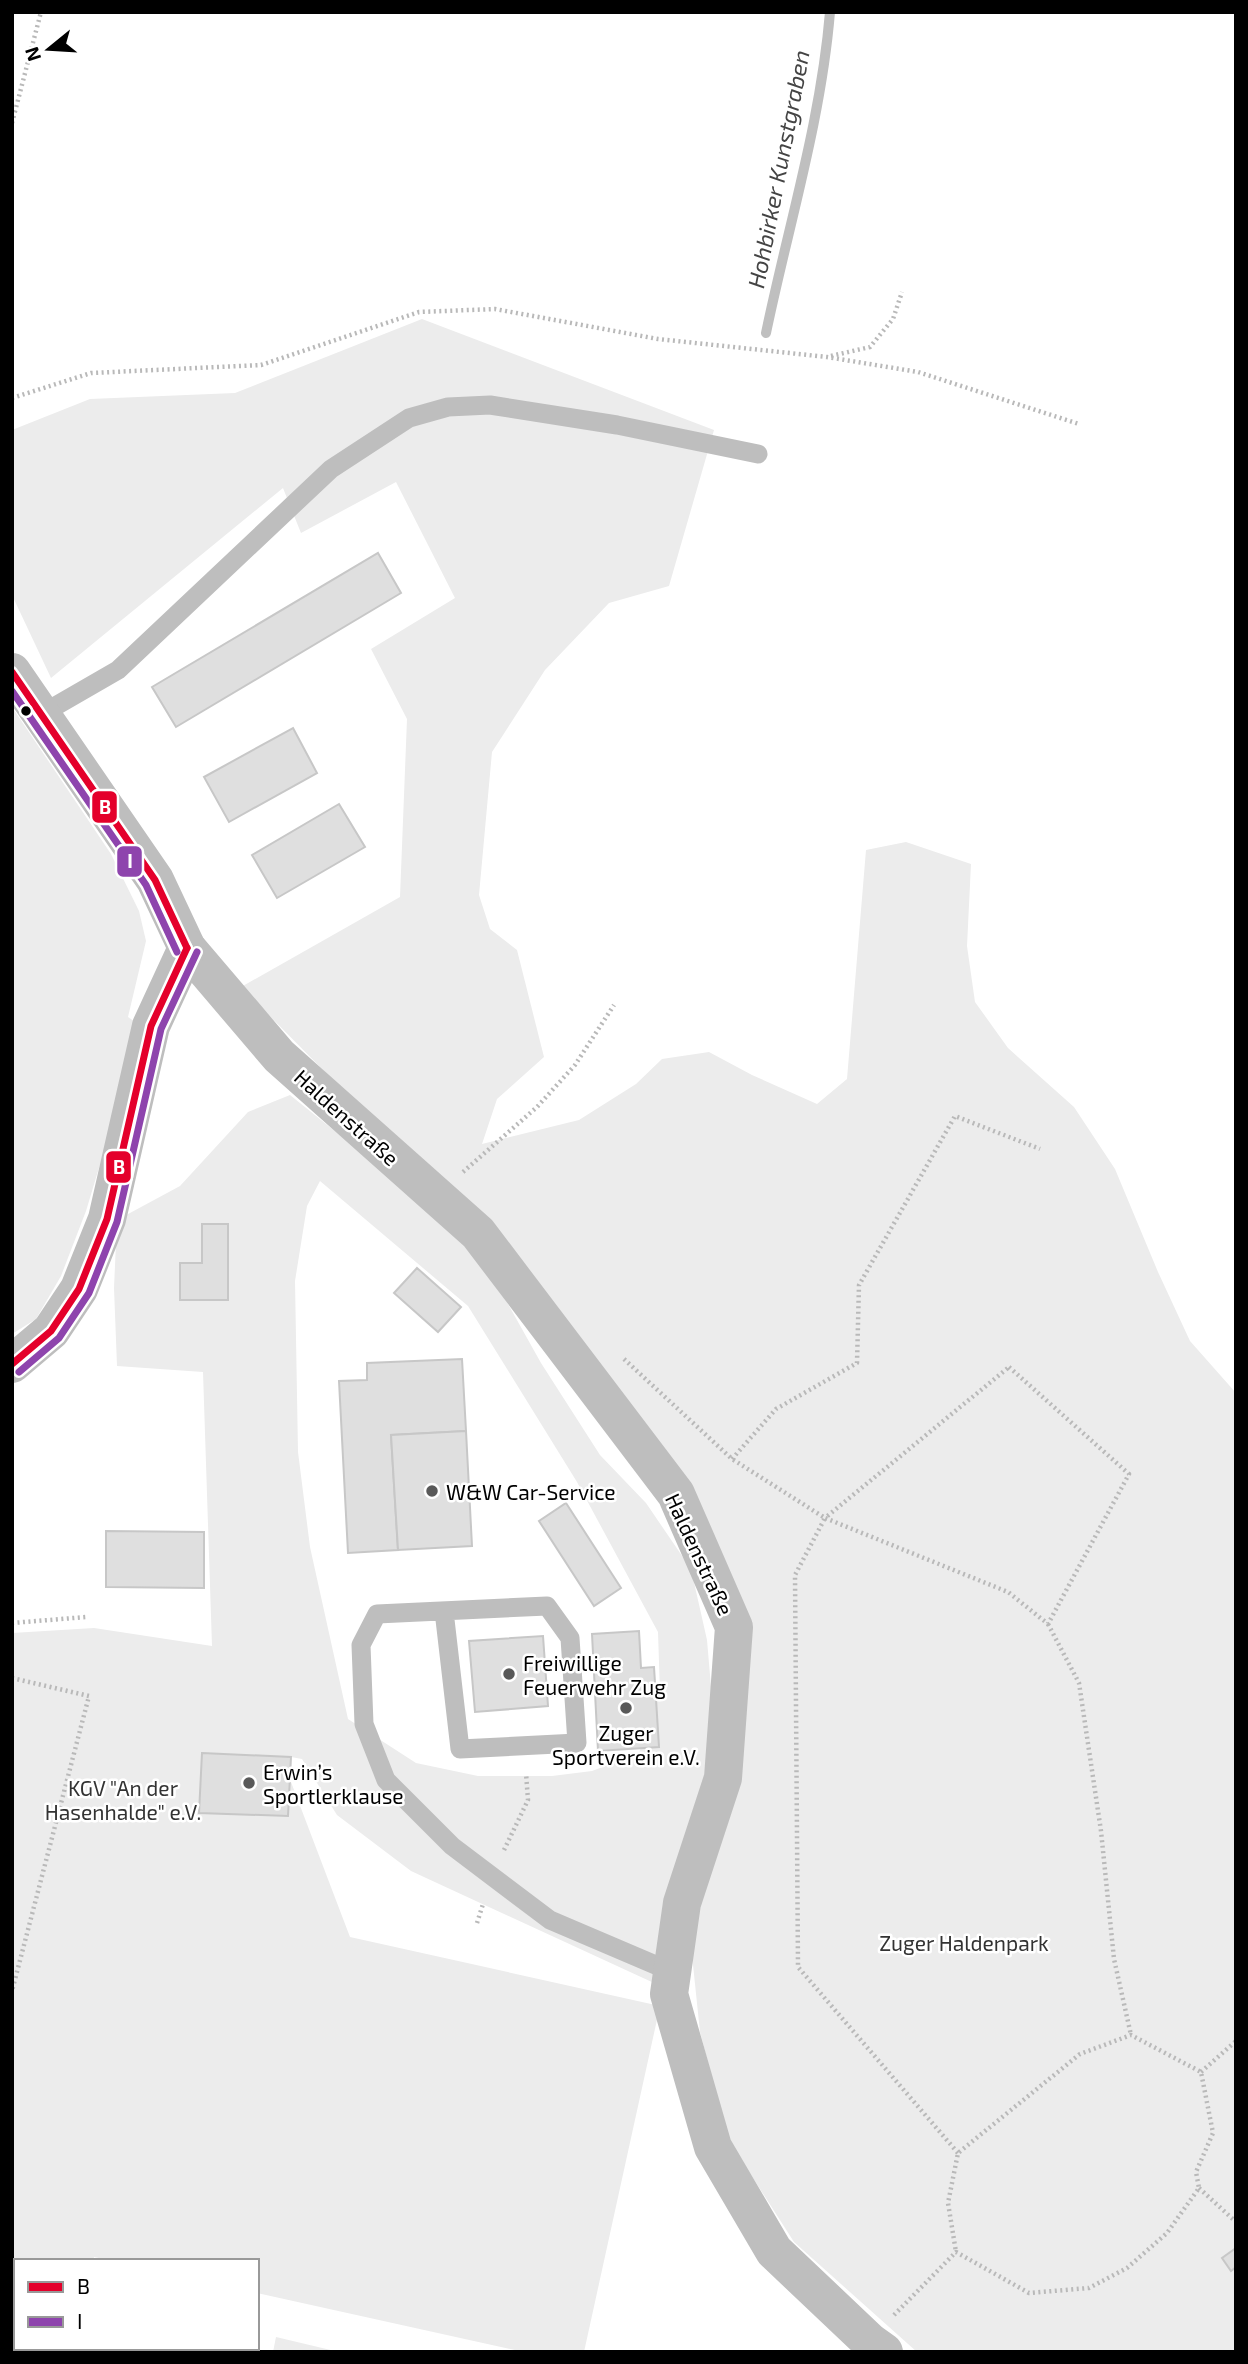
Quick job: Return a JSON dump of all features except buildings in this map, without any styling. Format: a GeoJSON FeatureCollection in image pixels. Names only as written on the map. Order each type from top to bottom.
{"type":"FeatureCollection","features":[{"type":"Feature","properties":{"kind":"street","name":"Haldenstraße"},"geometry":{"type":"LineString","coordinates":[[12,672],[155,880],[187,948],[279,1056],[478,1233],[676,1494],[734,1627],[723,1778],[682,1903],[669,1994],[713,2147],[774,2251],[877,2347]]}},
{"type":"Feature","properties":{"kind":"street"},"geometry":{"type":"LineString","coordinates":[[12,1364],[51,1331],[79,1289],[107,1219],[151,1026],[187,948]]}},
{"type":"Feature","properties":{"kind":"lane"},"geometry":{"type":"LineString","coordinates":[[40,715],[118,670],[331,469],[409,418],[448,407],[490,405],[617,425],[758,454]]}},
{"type":"Feature","properties":{"kind":"lane"},"geometry":{"type":"LineString","coordinates":[[444,1611],[460,1749],[577,1743],[570,1638],[547,1606],[377,1614],[360,1645],[364,1724],[386,1780],[452,1846],[550,1920],[672,1972]]}},
{"type":"Feature","properties":{"kind":"path"},"geometry":{"type":"LineString","coordinates":[[12,123],[41,12]]}},
{"type":"Feature","properties":{"kind":"path"},"geometry":{"type":"LineString","coordinates":[[827,357],[870,347],[893,319],[902,292]]}},
{"type":"Feature","properties":{"kind":"path"},"geometry":{"type":"LineString","coordinates":[[12,398],[91,373],[261,365],[419,312],[495,309],[658,339],[827,357],[918,372],[1079,424]]}},
{"type":"Feature","properties":{"kind":"path"},"geometry":{"type":"LineString","coordinates":[[464,1171],[537,1107],[575,1065],[614,1005]]}},
{"type":"Feature","properties":{"kind":"path"},"geometry":{"type":"LineString","coordinates":[[732,1459],[776,1409],[856,1363],[859,1285],[955,1116],[1041,1149]]}},
{"type":"Feature","properties":{"kind":"path"},"geometry":{"type":"LineString","coordinates":[[619,1354],[732,1459],[825,1518],[1008,1592],[1048,1624],[1079,1684],[1101,1832],[1114,1959],[1131,2035],[1201,2073]]}},
{"type":"Feature","properties":{"kind":"path"},"geometry":{"type":"LineString","coordinates":[[958,2153],[798,1967],[795,1575],[825,1518],[1009,1367],[1129,1474],[1048,1624]]}},
{"type":"Feature","properties":{"kind":"path"},"geometry":{"type":"LineString","coordinates":[[12,1623],[86,1617]]}},
{"type":"Feature","properties":{"kind":"path"},"geometry":{"type":"LineString","coordinates":[[12,1678],[89,1696],[12,1991]]}},
{"type":"Feature","properties":{"kind":"path"},"geometry":{"type":"LineString","coordinates":[[502,1856],[528,1800]]}},
{"type":"Feature","properties":{"kind":"path"},"geometry":{"type":"LineString","coordinates":[[477,1923],[480,1912]]}},
{"type":"Feature","properties":{"kind":"path"},"geometry":{"type":"LineString","coordinates":[[956,2252],[948,2203],[958,2153],[1080,2054],[1131,2035]]}},
{"type":"Feature","properties":{"kind":"path"},"geometry":{"type":"LineString","coordinates":[[1201,2073],[1236,2041]]}},
{"type":"Feature","properties":{"kind":"path"},"geometry":{"type":"LineString","coordinates":[[1201,2073],[1213,2133],[1196,2172],[1199,2188],[1236,2222]]}},
{"type":"Feature","properties":{"kind":"path"},"geometry":{"type":"LineString","coordinates":[[956,2252],[1029,2293],[1089,2288],[1127,2268],[1167,2233],[1199,2188]]}},
{"type":"Feature","properties":{"kind":"path"},"geometry":{"type":"LineString","coordinates":[[877,2347],[902,2306],[956,2252]]}},
{"type":"Feature","properties":{"kind":"green space","name":"Zuger Haldenpark"},"geometry":{"type":"Polygon","coordinates":[[[422,319],[714,430],[669,586],[609,603],[545,670],[492,752],[479,895],[490,929],[517,950],[544,1057],[497,1099],[482,1144],[579,1120],[636,1084],[662,1059],[709,1052],[817,1104],[847,1079],[866,850],[906,842],[971,864],[967,946],[975,1002],[1008,1048],[1074,1107],[1115,1169],[1190,1341],[1236,1393],[1236,2352],[917,2352],[794,2242],[728,2139],[700,2032],[687,1907],[739,1626],[683,1489],[426,1174],[241,987],[400,897],[407,719],[371,649],[455,598],[396,482],[301,533],[283,488],[51,678],[12,595],[12,430],[90,399],[235,393],[422,319]]]}},
{"type":"Feature","properties":{"kind":"green space"},"geometry":{"type":"Polygon","coordinates":[[[12,707],[111,854],[139,911],[146,941],[128,1017],[138,1024],[86,1211],[61,1276],[36,1319],[12,1334],[12,707]]]}},
{"type":"Feature","properties":{"kind":"green space","name":"KGV \"An der Hasenhalde\" e.V."},"geometry":{"type":"Polygon","coordinates":[[[290,1095],[474,1243],[541,1363],[600,1455],[646,1503],[691,1569],[707,1640],[713,1710],[710,1775],[654,1983],[411,1871],[337,1815],[302,1759],[291,1757],[283,1761],[350,1937],[660,2006],[584,2352],[524,2352],[259,2293],[259,2259],[94,2257],[14,2259],[14,2350],[68,2350],[12,2352],[12,1633],[94,1628],[212,1646],[203,1372],[117,1366],[114,1288],[117,1220],[180,1186],[248,1112],[290,1095]],[[320,1181],[307,1206],[295,1281],[298,1452],[310,1547],[348,1719],[416,1763],[478,1776],[552,1776],[592,1771],[639,1753],[660,1693],[658,1632],[577,1482],[468,1306],[320,1181]]]}},
{"type":"Feature","properties":{"kind":"green space"},"geometry":{"type":"Polygon","coordinates":[[[276,2337],[339,2352],[273,2352],[276,2337]]]}},
{"type":"Feature","properties":{"kind":"waterway","name":"Hohbirker Kunstgraben"},"geometry":{"type":"LineString","coordinates":[[766,333],[812,134],[830,12]]}},
{"type":"Feature","properties":{"kind":"transit line","name":"B"},"geometry":{"type":"LineString","coordinates":[[12,672],[155,880],[187,948]]}},
{"type":"Feature","properties":{"kind":"transit line","name":"I"},"geometry":{"type":"LineString","coordinates":[[12,691],[146,885],[177,952]]}},
{"type":"Feature","properties":{"kind":"transit line","name":"B"},"geometry":{"type":"LineString","coordinates":[[12,1364],[51,1331],[79,1289],[107,1219],[151,1026],[187,948]]}},
{"type":"Feature","properties":{"kind":"transit line","name":"I"},"geometry":{"type":"LineString","coordinates":[[19,1372],[59,1338],[89,1293],[117,1222],[161,1029],[197,952]]}},
{"type":"Feature","properties":{"kind":"place","name":"W&W Car-Service"},"geometry":{"type":"Point","coordinates":[432,1491]}},
{"type":"Feature","properties":{"kind":"place","name":"Freiwillige Feuerwehr Zug"},"geometry":{"type":"Point","coordinates":[509,1674]}},
{"type":"Feature","properties":{"kind":"place","name":"Zuger Sportverein e.V."},"geometry":{"type":"Point","coordinates":[626,1708]}},
{"type":"Feature","properties":{"kind":"place","name":"Erwin’s Sportlerklause"},"geometry":{"type":"Point","coordinates":[249,1783]}}]}
